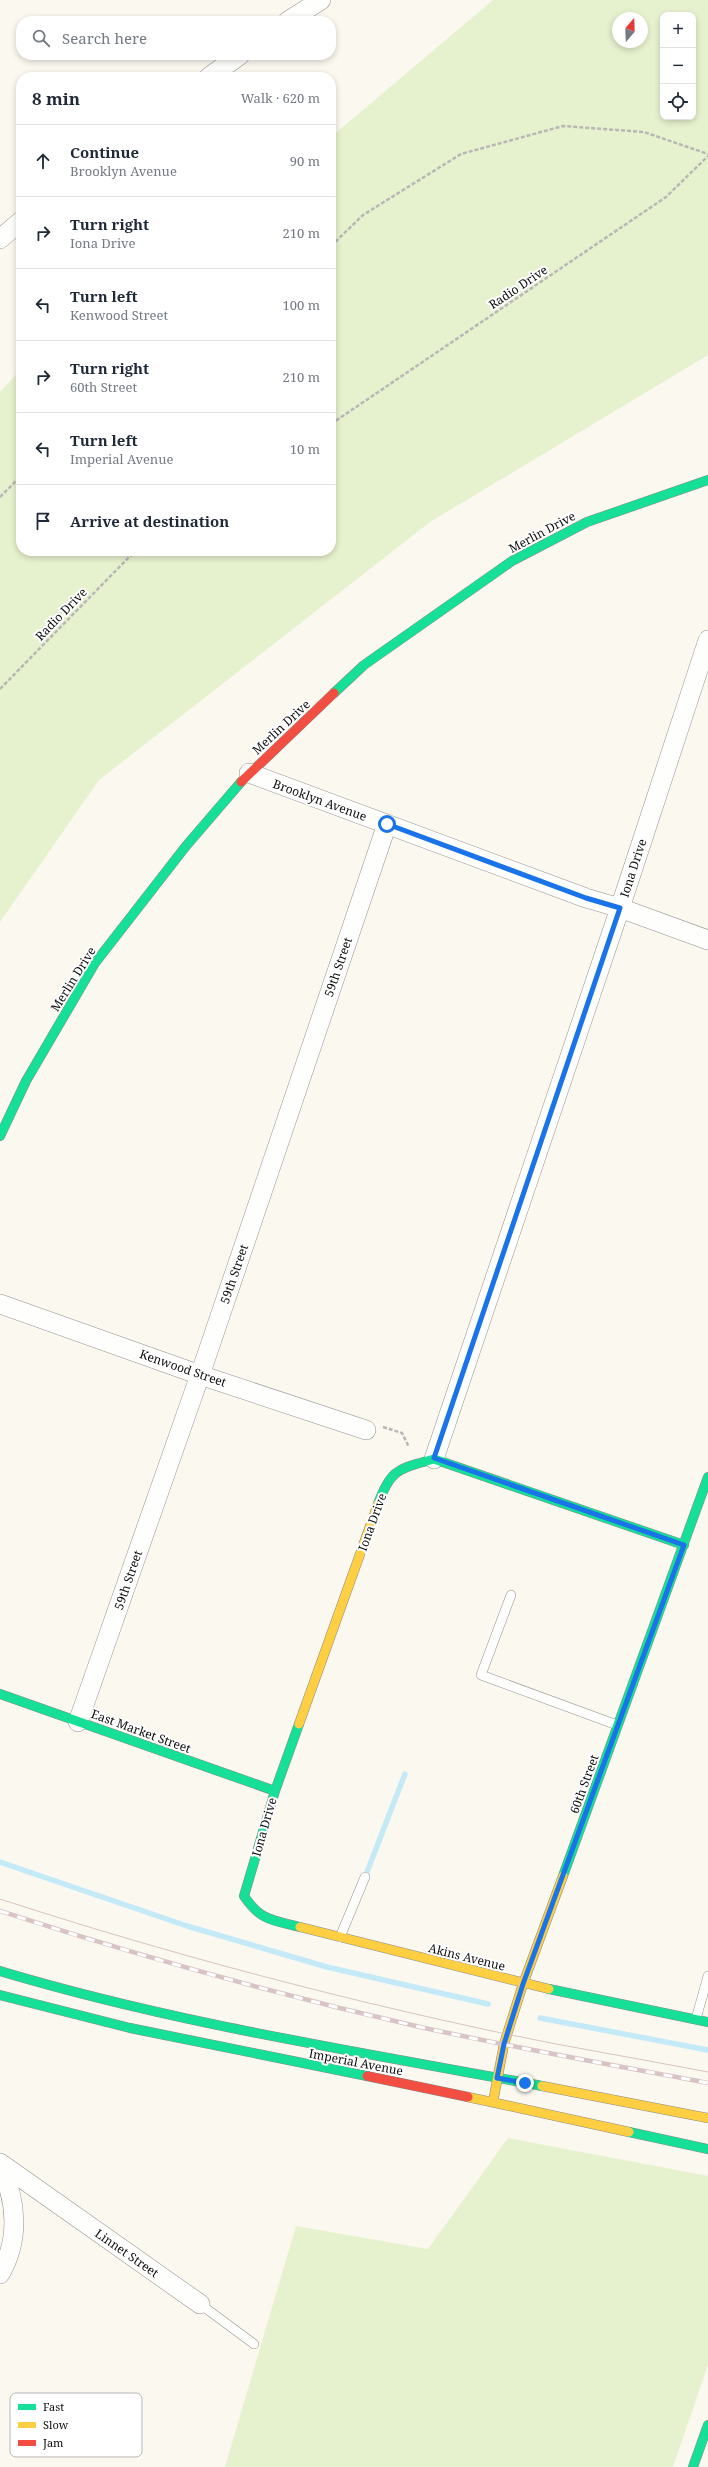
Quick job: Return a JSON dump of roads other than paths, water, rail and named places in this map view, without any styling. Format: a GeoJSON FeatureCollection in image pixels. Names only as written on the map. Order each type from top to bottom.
{"type":"FeatureCollection","features":[{"type":"Feature","properties":{"kind":"main road","name":"Merlin Drive"},"geometry":{"type":"LineString","coordinates":[[0,1136],[26,1081],[95,962],[186,846],[249,773],[364,665],[512,561],[587,522],[708,480]]}},
{"type":"Feature","properties":{"kind":"main road"},"geometry":{"type":"LineString","coordinates":[[426,1460],[684,1545]]}},
{"type":"Feature","properties":{"kind":"main road","name":"Iona Drive"},"geometry":{"type":"LineString","coordinates":[[293,1924],[267,1919],[254,1911],[244,1896],[275,1791],[386,1482],[402,1468],[426,1460]]}},
{"type":"Feature","properties":{"kind":"main road","name":"60th Street"},"geometry":{"type":"LineString","coordinates":[[493,2102],[504,2044],[523,1984],[619,1725],[708,1476]]}},
{"type":"Feature","properties":{"kind":"main road","name":"East Market Street"},"geometry":{"type":"LineString","coordinates":[[0,1694],[275,1791]]}},
{"type":"Feature","properties":{"kind":"main road","name":"Akins Avenue"},"geometry":{"type":"LineString","coordinates":[[293,1924],[523,1984],[708,2022]]}},
{"type":"Feature","properties":{"kind":"main road","name":"Imperial Avenue"},"geometry":{"type":"LineString","coordinates":[[0,1971],[63,1990],[187,2019],[708,2118]]}},
{"type":"Feature","properties":{"kind":"main road","name":"Imperial Avenue"},"geometry":{"type":"LineString","coordinates":[[0,1995],[130,2028],[493,2102],[708,2148]]}},
{"type":"Feature","properties":{"kind":"main road"},"geometry":{"type":"LineString","coordinates":[[693,2467],[708,2425]]}},
{"type":"Feature","properties":{"kind":"street"},"geometry":{"type":"LineString","coordinates":[[296,16],[321,0]]}},
{"type":"Feature","properties":{"kind":"street"},"geometry":{"type":"LineString","coordinates":[[216,72],[233,60]]}},
{"type":"Feature","properties":{"kind":"street"},"geometry":{"type":"LineString","coordinates":[[0,239],[16,225]]}},
{"type":"Feature","properties":{"kind":"street","name":"Iona Drive"},"geometry":{"type":"LineString","coordinates":[[426,1460],[620,908],[708,640]]}},
{"type":"Feature","properties":{"kind":"street","name":"Brooklyn Avenue"},"geometry":{"type":"LineString","coordinates":[[249,773],[586,898],[620,908],[708,940]]}},
{"type":"Feature","properties":{"kind":"street","name":"59th Street"},"geometry":{"type":"LineString","coordinates":[[78,1722],[200,1375],[387,824]]}},
{"type":"Feature","properties":{"kind":"street","name":"Kenwood Street"},"geometry":{"type":"LineString","coordinates":[[0,1304],[200,1375],[366,1430]]}},
{"type":"Feature","properties":{"kind":"street"},"geometry":{"type":"LineString","coordinates":[[0,2164],[10,2191],[14,2223],[9,2255],[0,2274]]}},
{"type":"Feature","properties":{"kind":"street","name":"Linnet Street"},"geometry":{"type":"LineString","coordinates":[[0,2164],[200,2304]]}},
{"type":"Feature","properties":{"kind":"lane"},"geometry":{"type":"LineString","coordinates":[[511,1595],[481,1675],[619,1725]]}},
{"type":"Feature","properties":{"kind":"lane"},"geometry":{"type":"LineString","coordinates":[[340,1937],[365,1877]]}},
{"type":"Feature","properties":{"kind":"lane"},"geometry":{"type":"LineString","coordinates":[[696,2019],[708,1976]]}},
{"type":"Feature","properties":{"kind":"lane","name":"Linnet Street"},"geometry":{"type":"LineString","coordinates":[[200,2304],[254,2344]]}},
{"type":"Feature","properties":{"kind":"waterway"},"geometry":{"type":"LineString","coordinates":[[365,1877],[405,1774]]}},
{"type":"Feature","properties":{"kind":"waterway"},"geometry":{"type":"LineString","coordinates":[[0,1862],[187,1926],[327,1967],[488,2004]]}},
{"type":"Feature","properties":{"kind":"waterway"},"geometry":{"type":"LineString","coordinates":[[540,2018],[708,2050]]}},
{"type":"Feature","properties":{"kind":"tram line"},"geometry":{"type":"LineString","coordinates":[[0,1899],[125,1938],[315,1990],[531,2039],[708,2072]]}},
{"type":"Feature","properties":{"kind":"railway"},"geometry":{"type":"LineString","coordinates":[[0,1911],[156,1959],[367,2015],[492,2042],[708,2083]]}}]}
